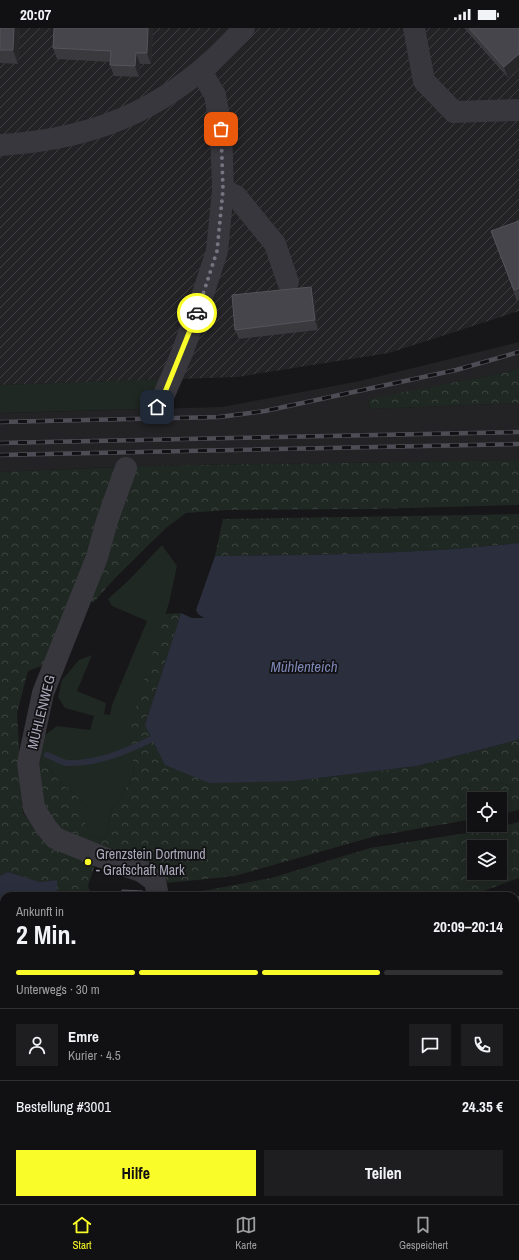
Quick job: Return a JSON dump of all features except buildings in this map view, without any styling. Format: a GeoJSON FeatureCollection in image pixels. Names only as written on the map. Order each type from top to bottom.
{"type":"FeatureCollection","features":[{"type":"Feature","properties":{"kind":"street"},"geometry":{"type":"LineString","coordinates":[[0,145],[26,144],[61,138],[101,128],[137,113],[169,95],[201,71],[244,28]]}},
{"type":"Feature","properties":{"kind":"street"},"geometry":{"type":"LineString","coordinates":[[414,28],[424,81],[454,112],[519,110]]}},
{"type":"Feature","properties":{"kind":"street"},"geometry":{"type":"LineString","coordinates":[[157,407],[163,397],[182,353],[200,306],[217,251],[223,190],[221,129],[215,95],[201,71]]}},
{"type":"Feature","properties":{"kind":"street"},"geometry":{"type":"LineString","coordinates":[[223,190],[236,196],[275,244],[288,282]]}},
{"type":"Feature","properties":{"kind":"street","name":"MÜHLENWEG"},"geometry":{"type":"LineString","coordinates":[[126,468],[107,521],[97,557],[43,693],[28,763],[34,808],[55,838],[141,871],[155,881],[157,892]]}},
{"type":"Feature","properties":{"kind":"shaded area"},"geometry":{"type":"Polygon","coordinates":[[[0,28],[519,28],[519,311],[389,353],[237,377],[0,385],[0,28]]]}},
{"type":"Feature","properties":{"kind":"shaded area"},"geometry":{"type":"Polygon","coordinates":[[[519,342],[519,368],[508,372],[368,400],[370,409],[519,403],[519,460],[134,466],[0,472],[0,413],[222,407],[360,381],[519,342]]]}},
{"type":"Feature","properties":{"kind":"green space"},"geometry":{"type":"Polygon","coordinates":[[[519,368],[519,403],[370,409],[368,399],[508,372],[519,368]]]}},
{"type":"Feature","properties":{"kind":"green space"},"geometry":{"type":"Polygon","coordinates":[[[163,379],[143,409],[0,413],[0,385],[163,379]]]}},
{"type":"Feature","properties":{"kind":"green space"},"geometry":{"type":"Polygon","coordinates":[[[519,460],[519,505],[372,509],[229,510],[186,513],[166,528],[115,578],[93,603],[85,595],[134,466],[519,460]]]}},
{"type":"Feature","properties":{"kind":"green space"},"geometry":{"type":"Polygon","coordinates":[[[118,467],[47,664],[28,671],[17,713],[23,813],[50,845],[96,861],[88,886],[90,892],[57,892],[57,880],[40,882],[8,872],[0,876],[0,472],[118,467]]]}},
{"type":"Feature","properties":{"kind":"green space"},"geometry":{"type":"Polygon","coordinates":[[[519,514],[519,543],[405,552],[215,556],[223,519],[519,514]]]}},
{"type":"Feature","properties":{"kind":"green space"},"geometry":{"type":"Polygon","coordinates":[[[162,545],[177,566],[169,603],[132,723],[134,776],[112,809],[105,840],[86,834],[80,799],[60,782],[38,756],[45,735],[57,726],[90,730],[94,716],[65,708],[58,697],[62,680],[79,660],[92,655],[77,691],[106,703],[104,714],[110,715],[112,705],[147,621],[112,606],[108,599],[129,580],[162,545]]]}},
{"type":"Feature","properties":{"kind":"green space"},"geometry":{"type":"Polygon","coordinates":[[[181,613],[145,725],[294,781],[417,766],[519,739],[519,810],[507,813],[507,792],[467,792],[467,820],[376,836],[235,876],[167,883],[161,871],[150,870],[60,833],[39,799],[38,756],[60,782],[80,799],[87,834],[105,840],[112,809],[134,776],[131,723],[165,614],[181,613]]]}},
{"type":"Feature","properties":{"kind":"green space"},"geometry":{"type":"Polygon","coordinates":[[[519,822],[519,878],[481,892],[198,892],[271,878],[370,848],[473,832],[507,832],[507,825],[519,822]]]}},
{"type":"Feature","properties":{"kind":"water","name":"Mühlenteich"},"geometry":{"type":"Polygon","coordinates":[[[519,543],[519,739],[417,766],[294,781],[209,783],[165,765],[145,725],[181,613],[192,618],[204,618],[198,614],[196,610],[215,556],[405,552],[519,543]]]}},
{"type":"Feature","properties":{"kind":"water"},"geometry":{"type":"Polygon","coordinates":[[[8,872],[40,882],[57,880],[57,892],[0,892],[0,876],[8,872]]]}},
{"type":"Feature","properties":{"kind":"waterway"},"geometry":{"type":"LineString","coordinates":[[47,755],[67,763],[89,762],[121,753],[152,739]]}},
{"type":"Feature","properties":{"kind":"railway"},"geometry":{"type":"LineString","coordinates":[[0,422],[219,417],[265,411],[456,370],[519,352]]}},
{"type":"Feature","properties":{"kind":"railway"},"geometry":{"type":"LineString","coordinates":[[0,443],[519,432]]}},
{"type":"Feature","properties":{"kind":"railway"},"geometry":{"type":"LineString","coordinates":[[0,455],[519,444]]}},
{"type":"Feature","properties":{"kind":"way so far"},"geometry":{"type":"LineString","coordinates":[[197,313],[217,251],[223,190],[221,129]]}},
{"type":"Feature","properties":{"kind":"place","name":"Grenzstein Dortmund - Grafschaft Mark"},"geometry":{"type":"Point","coordinates":[88,862]}},
{"type":"Feature","properties":{"kind":"route"},"geometry":{"type":"LineString","coordinates":[[157,407],[163,397],[182,353],[197,313]]}}]}
